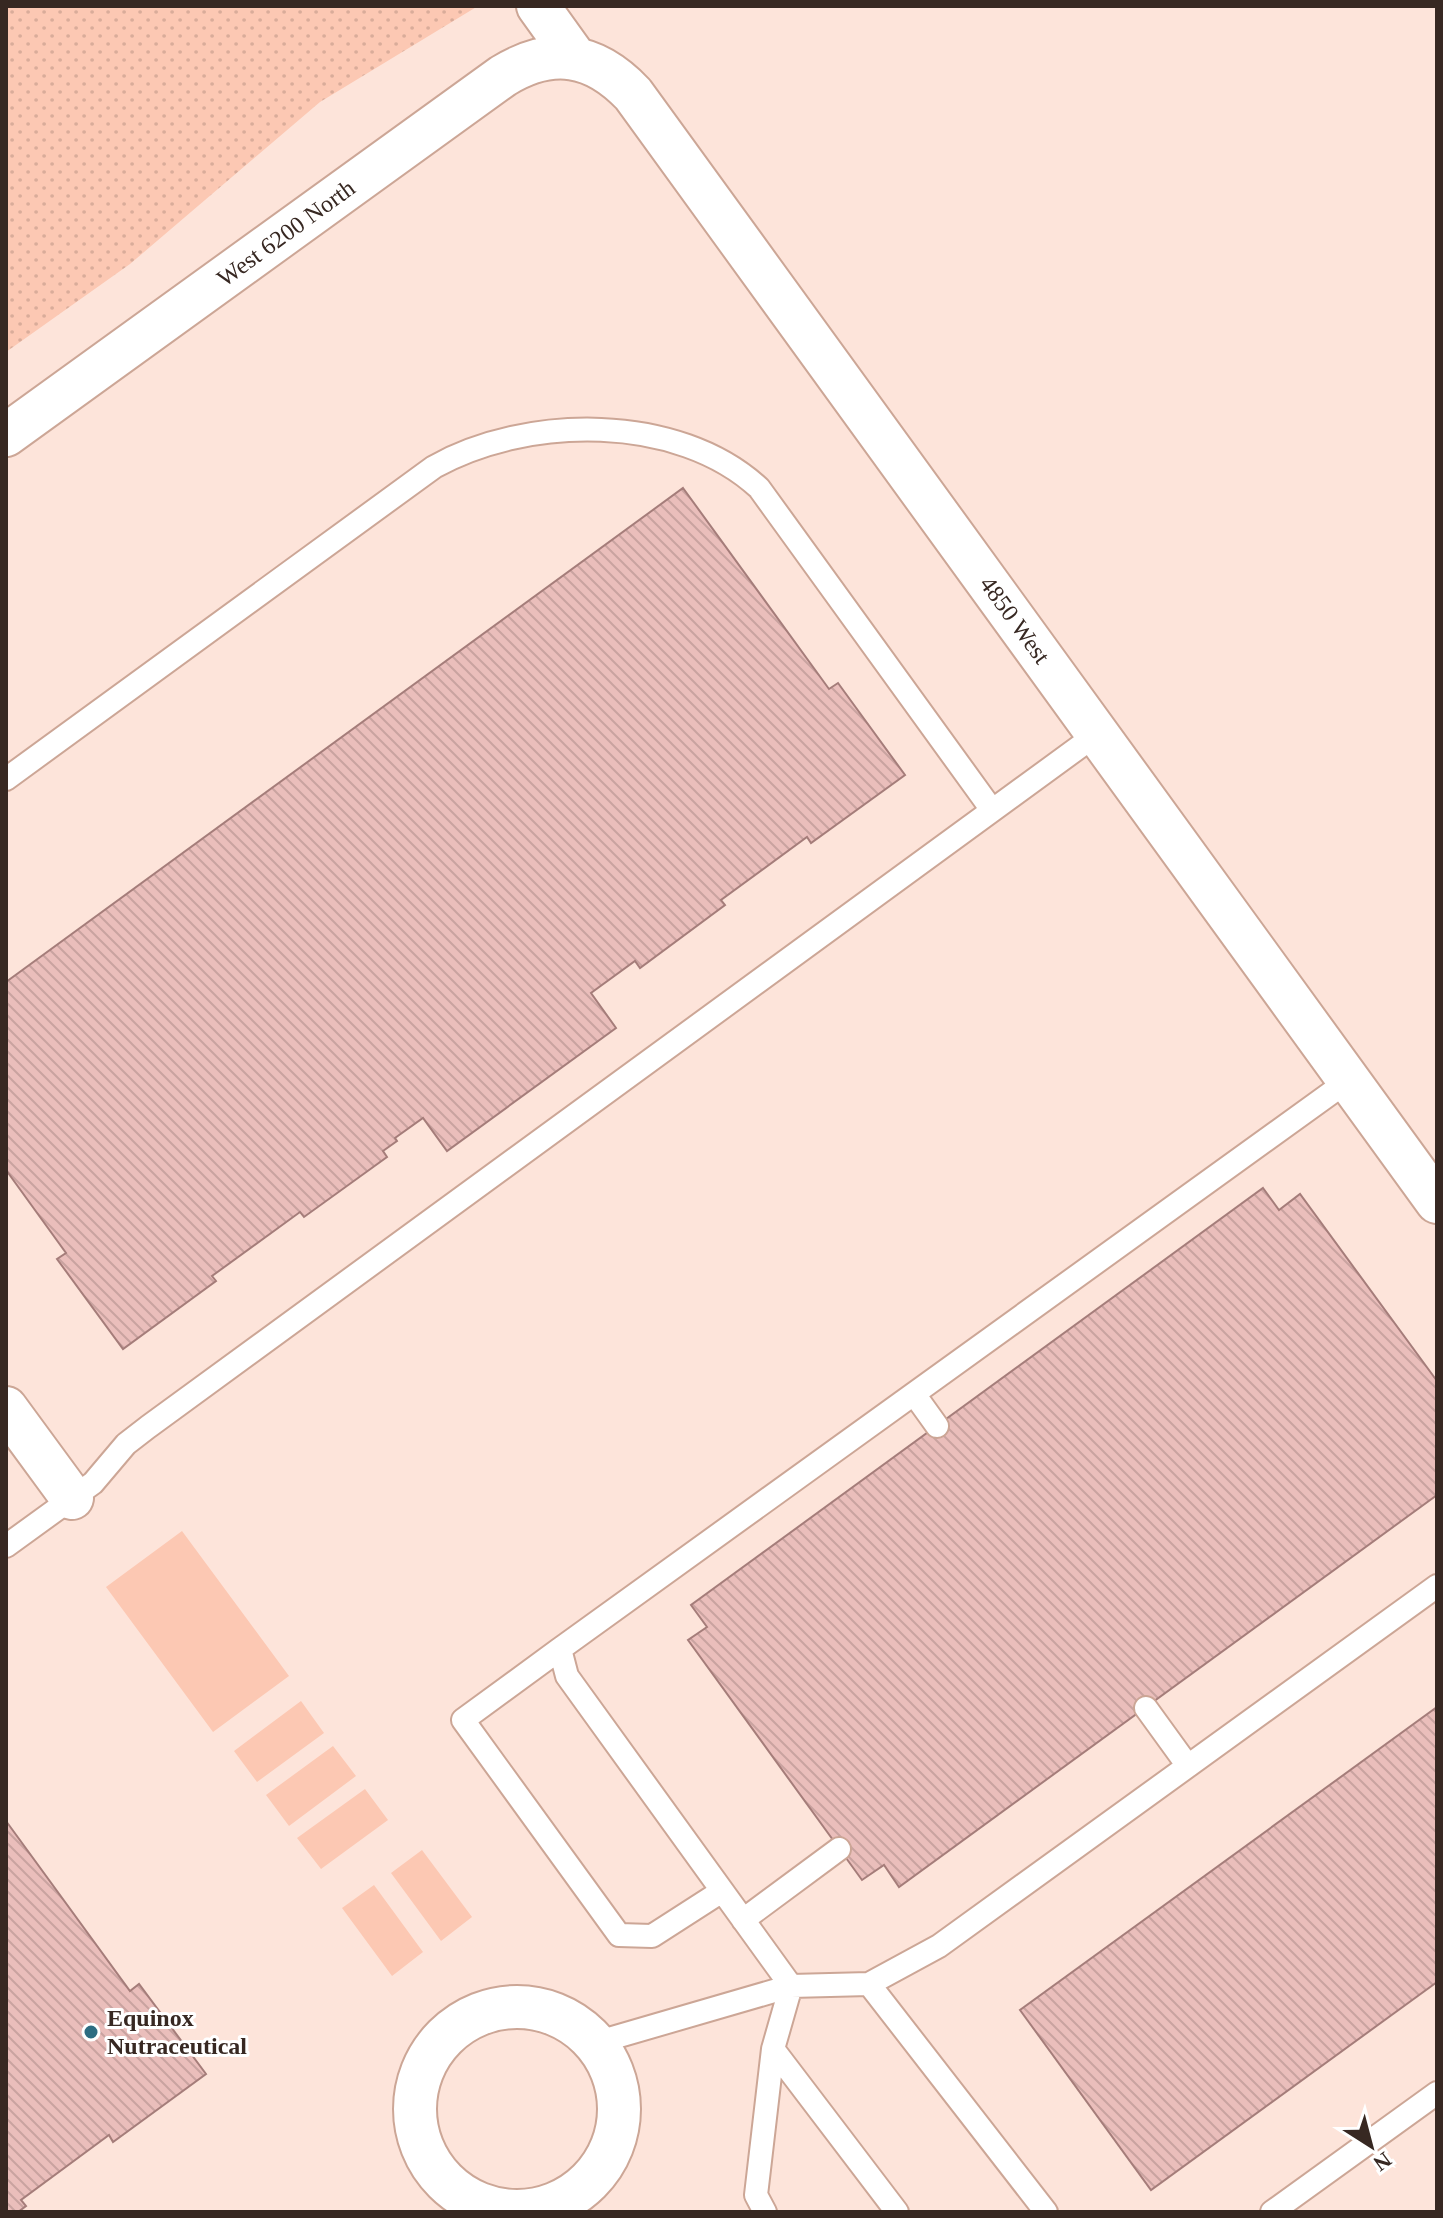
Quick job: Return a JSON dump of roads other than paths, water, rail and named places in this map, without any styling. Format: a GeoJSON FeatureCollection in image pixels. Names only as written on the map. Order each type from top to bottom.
{"type":"FeatureCollection","features":[{"type":"Feature","properties":{"kind":"street"},"geometry":{"type":"LineString","coordinates":[[538,6],[576,59]]}},
{"type":"Feature","properties":{"kind":"street","name":"West 6200 North"},"geometry":{"type":"LineString","coordinates":[[6,435],[503,76],[537,60],[557,57],[576,59]]}},
{"type":"Feature","properties":{"kind":"street","name":"4850 West"},"geometry":{"type":"LineString","coordinates":[[576,59],[598,65],[617,77],[633,94],[1437,1202]]}},
{"type":"Feature","properties":{"kind":"street"},"geometry":{"type":"LineString","coordinates":[[6,1408],[72,1498]]}},
{"type":"Feature","properties":{"kind":"street"},"geometry":{"type":"LineString","coordinates":[[511,2007],[535,2008],[557,2015],[578,2027],[595,2043],[608,2063],[616,2085],[618,2120],[608,2154],[595,2174],[586,2201],[557,2203],[534,2210],[499,2209],[466,2198],[446,2184],[420,2144],[415,2121],[415,2098],[420,2074],[431,2053],[446,2035],[465,2020],[487,2011],[511,2007]]}},
{"type":"Feature","properties":{"kind":"lane"},"geometry":{"type":"LineString","coordinates":[[6,779],[434,467],[495,441],[582,429],[608,429],[633,432],[704,452],[725,461],[759,488],[992,810]]}},
{"type":"Feature","properties":{"kind":"lane"},"geometry":{"type":"LineString","coordinates":[[6,1546],[93,1483],[126,1444],[148,1427],[1097,734]]}},
{"type":"Feature","properties":{"kind":"lane"},"geometry":{"type":"LineString","coordinates":[[722,1891],[652,1936],[619,1935],[463,1720],[1349,1080]]}},
{"type":"Feature","properties":{"kind":"lane"},"geometry":{"type":"LineString","coordinates":[[914,1394],[937,1426]]}},
{"type":"Feature","properties":{"kind":"lane"},"geometry":{"type":"LineString","coordinates":[[595,2043],[791,1986],[869,1984],[939,1946],[1437,1586]]}},
{"type":"Feature","properties":{"kind":"lane"},"geometry":{"type":"LineString","coordinates":[[560,1649],[567,1676],[791,1986]]}},
{"type":"Feature","properties":{"kind":"lane"},"geometry":{"type":"LineString","coordinates":[[1146,1708],[1188,1766]]}},
{"type":"Feature","properties":{"kind":"lane"},"geometry":{"type":"LineString","coordinates":[[743,1920],[839,1849]]}},
{"type":"Feature","properties":{"kind":"lane"},"geometry":{"type":"LineString","coordinates":[[869,1984],[1046,2212]]}},
{"type":"Feature","properties":{"kind":"lane"},"geometry":{"type":"LineString","coordinates":[[765,2212],[756,2195],[773,2049],[791,1986]]}},
{"type":"Feature","properties":{"kind":"lane"},"geometry":{"type":"LineString","coordinates":[[773,2049],[897,2212]]}},
{"type":"Feature","properties":{"kind":"lane"},"geometry":{"type":"LineString","coordinates":[[1272,2212],[1437,2093]]}},
{"type":"Feature","properties":{"kind":"place","name":"Equinox Nutraceutical"},"geometry":{"type":"Point","coordinates":[91,2032]}}]}
